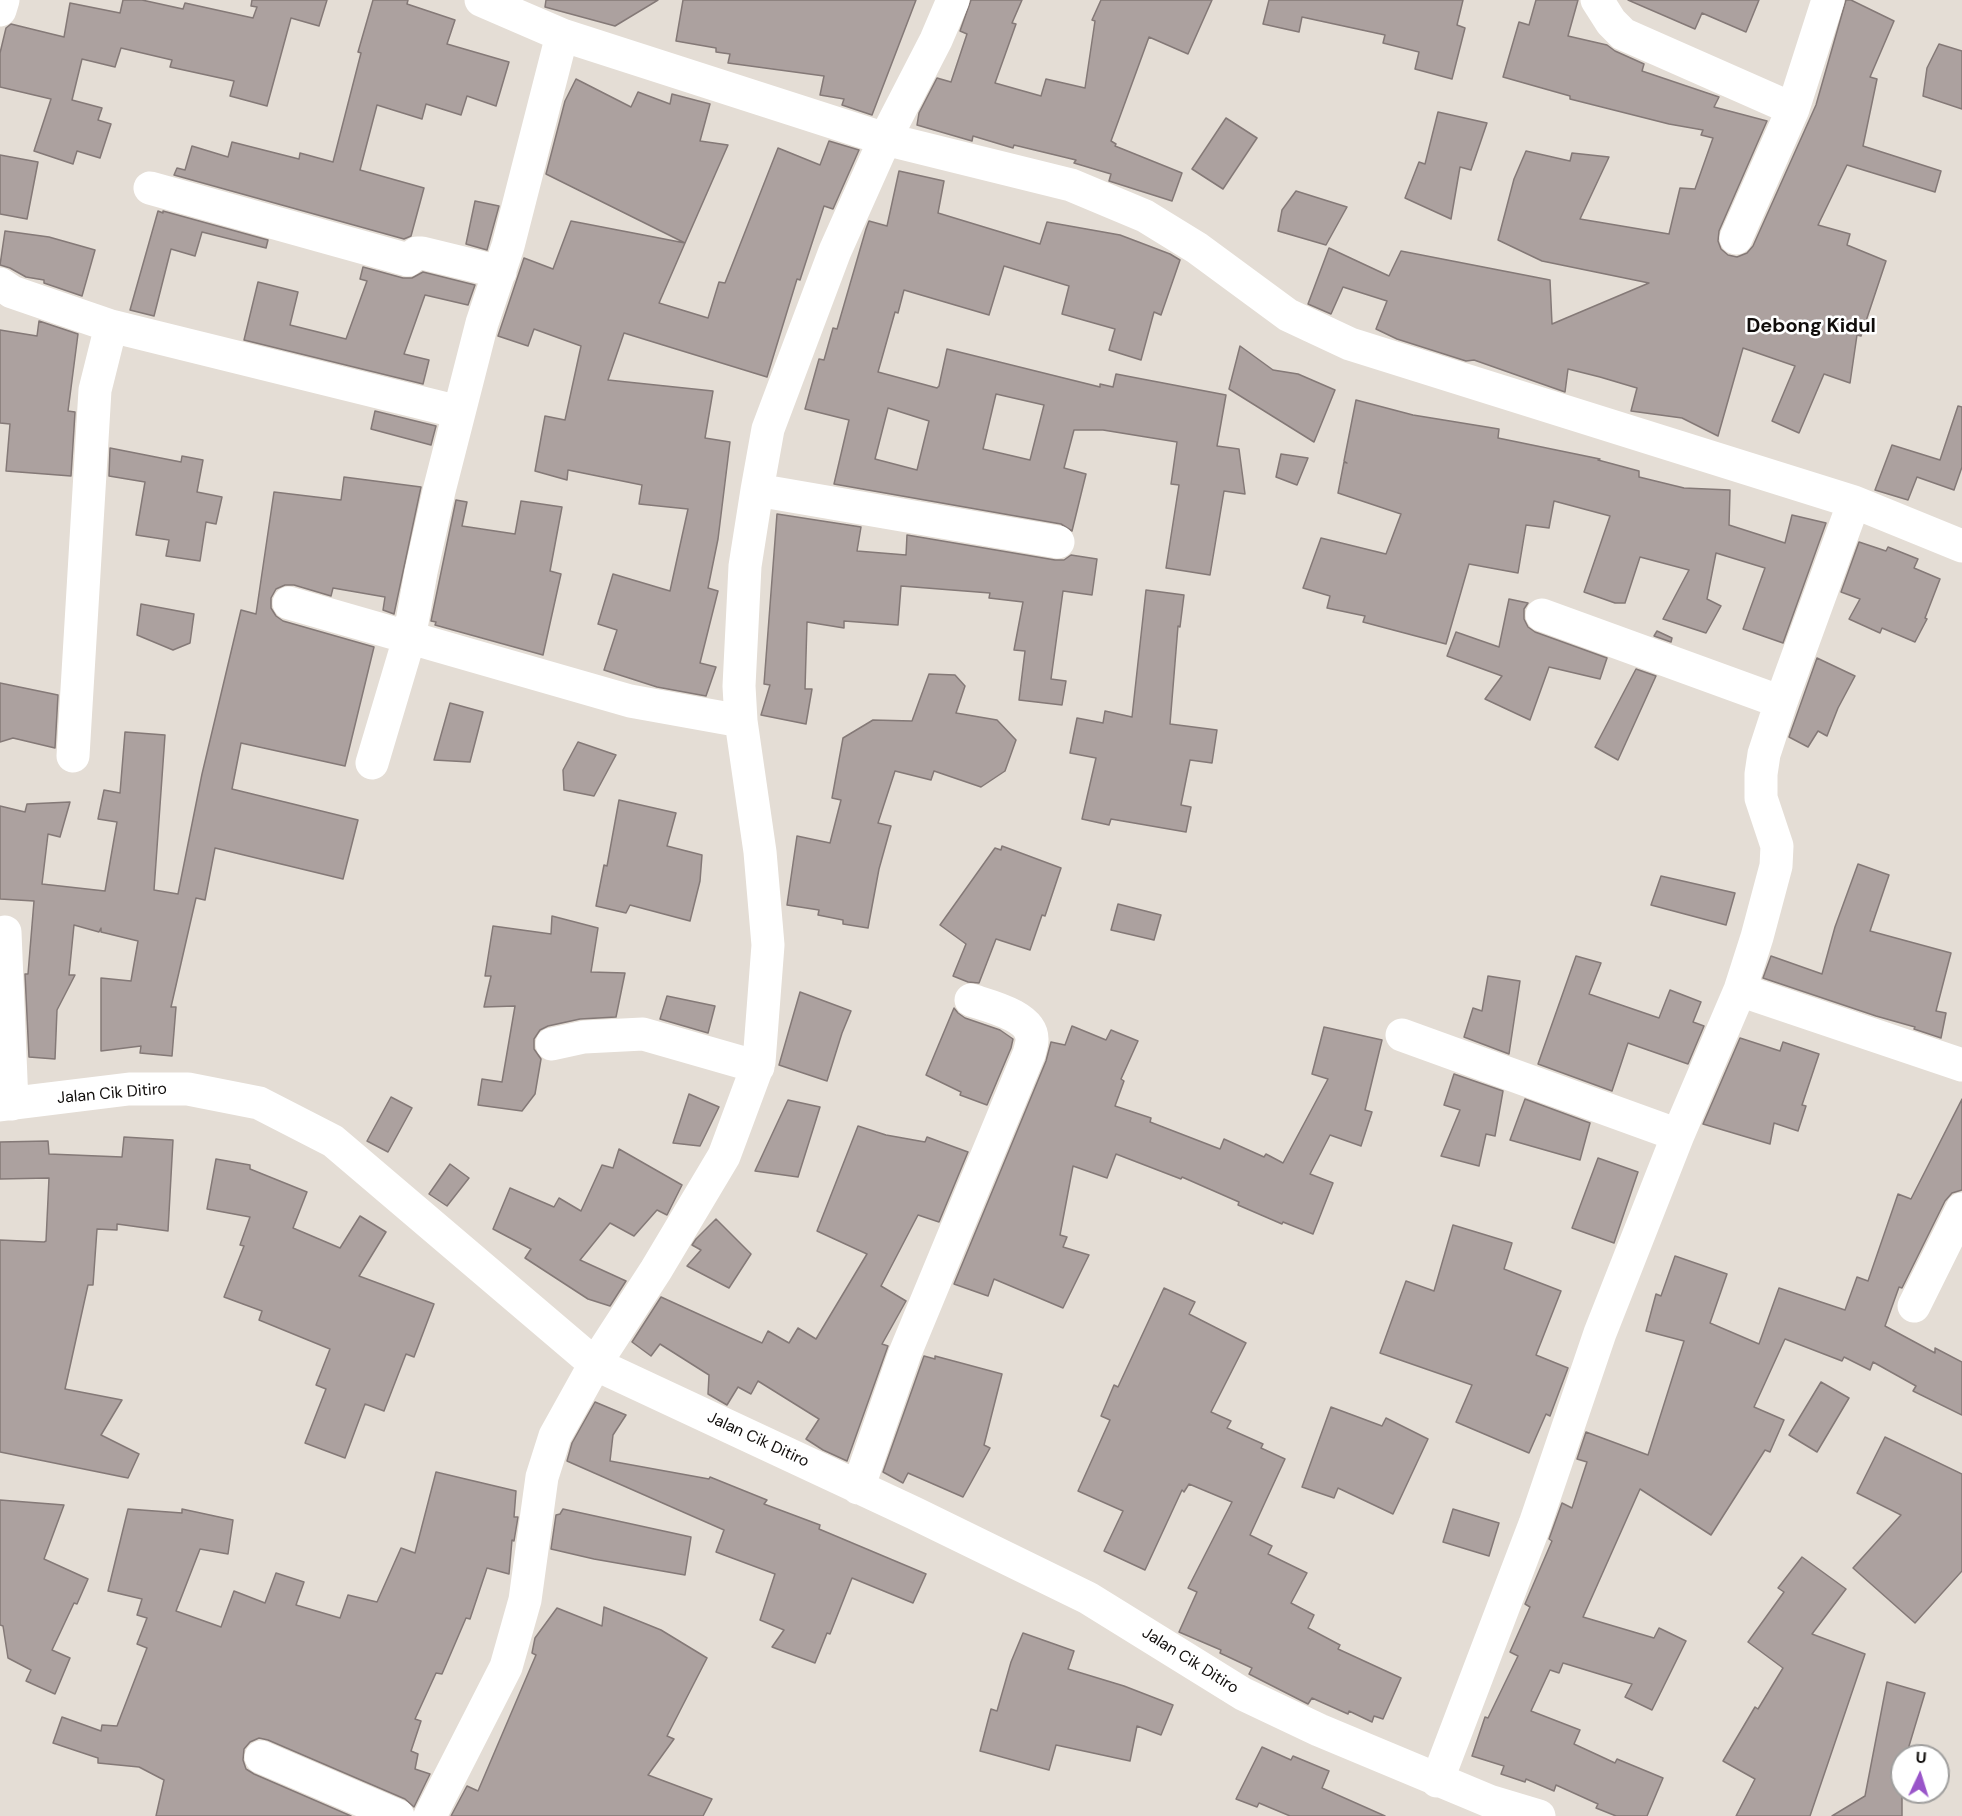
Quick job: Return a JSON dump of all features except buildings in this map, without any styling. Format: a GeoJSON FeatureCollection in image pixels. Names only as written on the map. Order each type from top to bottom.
{"type":"FeatureCollection","features":[{"type":"Feature","properties":{"kind":"street"},"geometry":{"type":"LineString","coordinates":[[0,10],[3,0]]}},
{"type":"Feature","properties":{"kind":"street"},"geometry":{"type":"LineString","coordinates":[[481,0],[562,35],[885,139],[1071,185],[1145,216],[1197,248],[1288,315],[1350,344],[1854,502],[1962,546]]}},
{"type":"Feature","properties":{"kind":"street"},"geometry":{"type":"LineString","coordinates":[[430,1816],[506,1667],[525,1600],[542,1476],[555,1436],[594,1364],[656,1270],[724,1156],[758,1067],[768,945],[760,852],[741,721],[739,686],[746,567],[768,429],[835,251],[885,139],[936,40],[953,0]]}},
{"type":"Feature","properties":{"kind":"street"},"geometry":{"type":"LineString","coordinates":[[1597,0],[1611,22],[1623,34],[1793,109]]}},
{"type":"Feature","properties":{"kind":"street"},"geometry":{"type":"LineString","coordinates":[[1736,238],[1793,109],[1828,0]]}},
{"type":"Feature","properties":{"kind":"street"},"geometry":{"type":"LineString","coordinates":[[372,764],[409,639],[421,572],[482,323],[508,246],[562,35]]}},
{"type":"Feature","properties":{"kind":"street"},"geometry":{"type":"LineString","coordinates":[[150,188],[408,260],[417,253],[422,253],[500,272]]}},
{"type":"Feature","properties":{"kind":"street"},"geometry":{"type":"LineString","coordinates":[[0,284],[12,292],[111,326],[459,412]]}},
{"type":"Feature","properties":{"kind":"street"},"geometry":{"type":"LineString","coordinates":[[73,756],[95,390],[111,326]]}},
{"type":"Feature","properties":{"kind":"street"},"geometry":{"type":"LineString","coordinates":[[757,490],[1058,542]]}},
{"type":"Feature","properties":{"kind":"street"},"geometry":{"type":"LineString","coordinates":[[1437,1781],[1535,1524],[1600,1333],[1678,1135],[1740,990],[1776,867],[1777,846],[1761,798],[1764,754],[1854,502]]}},
{"type":"Feature","properties":{"kind":"street"},"geometry":{"type":"LineString","coordinates":[[289,603],[630,701],[741,721]]}},
{"type":"Feature","properties":{"kind":"street"},"geometry":{"type":"LineString","coordinates":[[1542,615],[1781,702]]}},
{"type":"Feature","properties":{"kind":"street"},"geometry":{"type":"LineString","coordinates":[[5,932],[6,1105]]}},
{"type":"Feature","properties":{"kind":"street"},"geometry":{"type":"LineString","coordinates":[[1740,990],[1962,1065]]}},
{"type":"Feature","properties":{"kind":"street"},"geometry":{"type":"LineString","coordinates":[[858,1488],[905,1353],[1029,1054],[1032,1039],[1028,1026],[1014,1016],[971,1000]]}},
{"type":"Feature","properties":{"kind":"street"},"geometry":{"type":"LineString","coordinates":[[552,1044],[584,1036],[643,1034],[758,1067]]}},
{"type":"Feature","properties":{"kind":"street"},"geometry":{"type":"LineString","coordinates":[[1402,1035],[1678,1135]]}},
{"type":"Feature","properties":{"kind":"street","name":"Jalan Cik Ditiro"},"geometry":{"type":"LineString","coordinates":[[6,1105],[129,1089],[188,1089],[259,1103],[333,1141],[594,1364],[1088,1598],[1243,1694],[1318,1730],[1437,1781],[1486,1809],[1539,1816]]}},
{"type":"Feature","properties":{"kind":"street"},"geometry":{"type":"LineString","coordinates":[[1914,1306],[1962,1209]]}},
{"type":"Feature","properties":{"kind":"street"},"geometry":{"type":"LineString","coordinates":[[261,1757],[398,1816]]}},
{"type":"Feature","properties":{"kind":"district","name":"Debong Kidul"},"geometry":{"type":"Point","coordinates":[1811,327]}}]}
